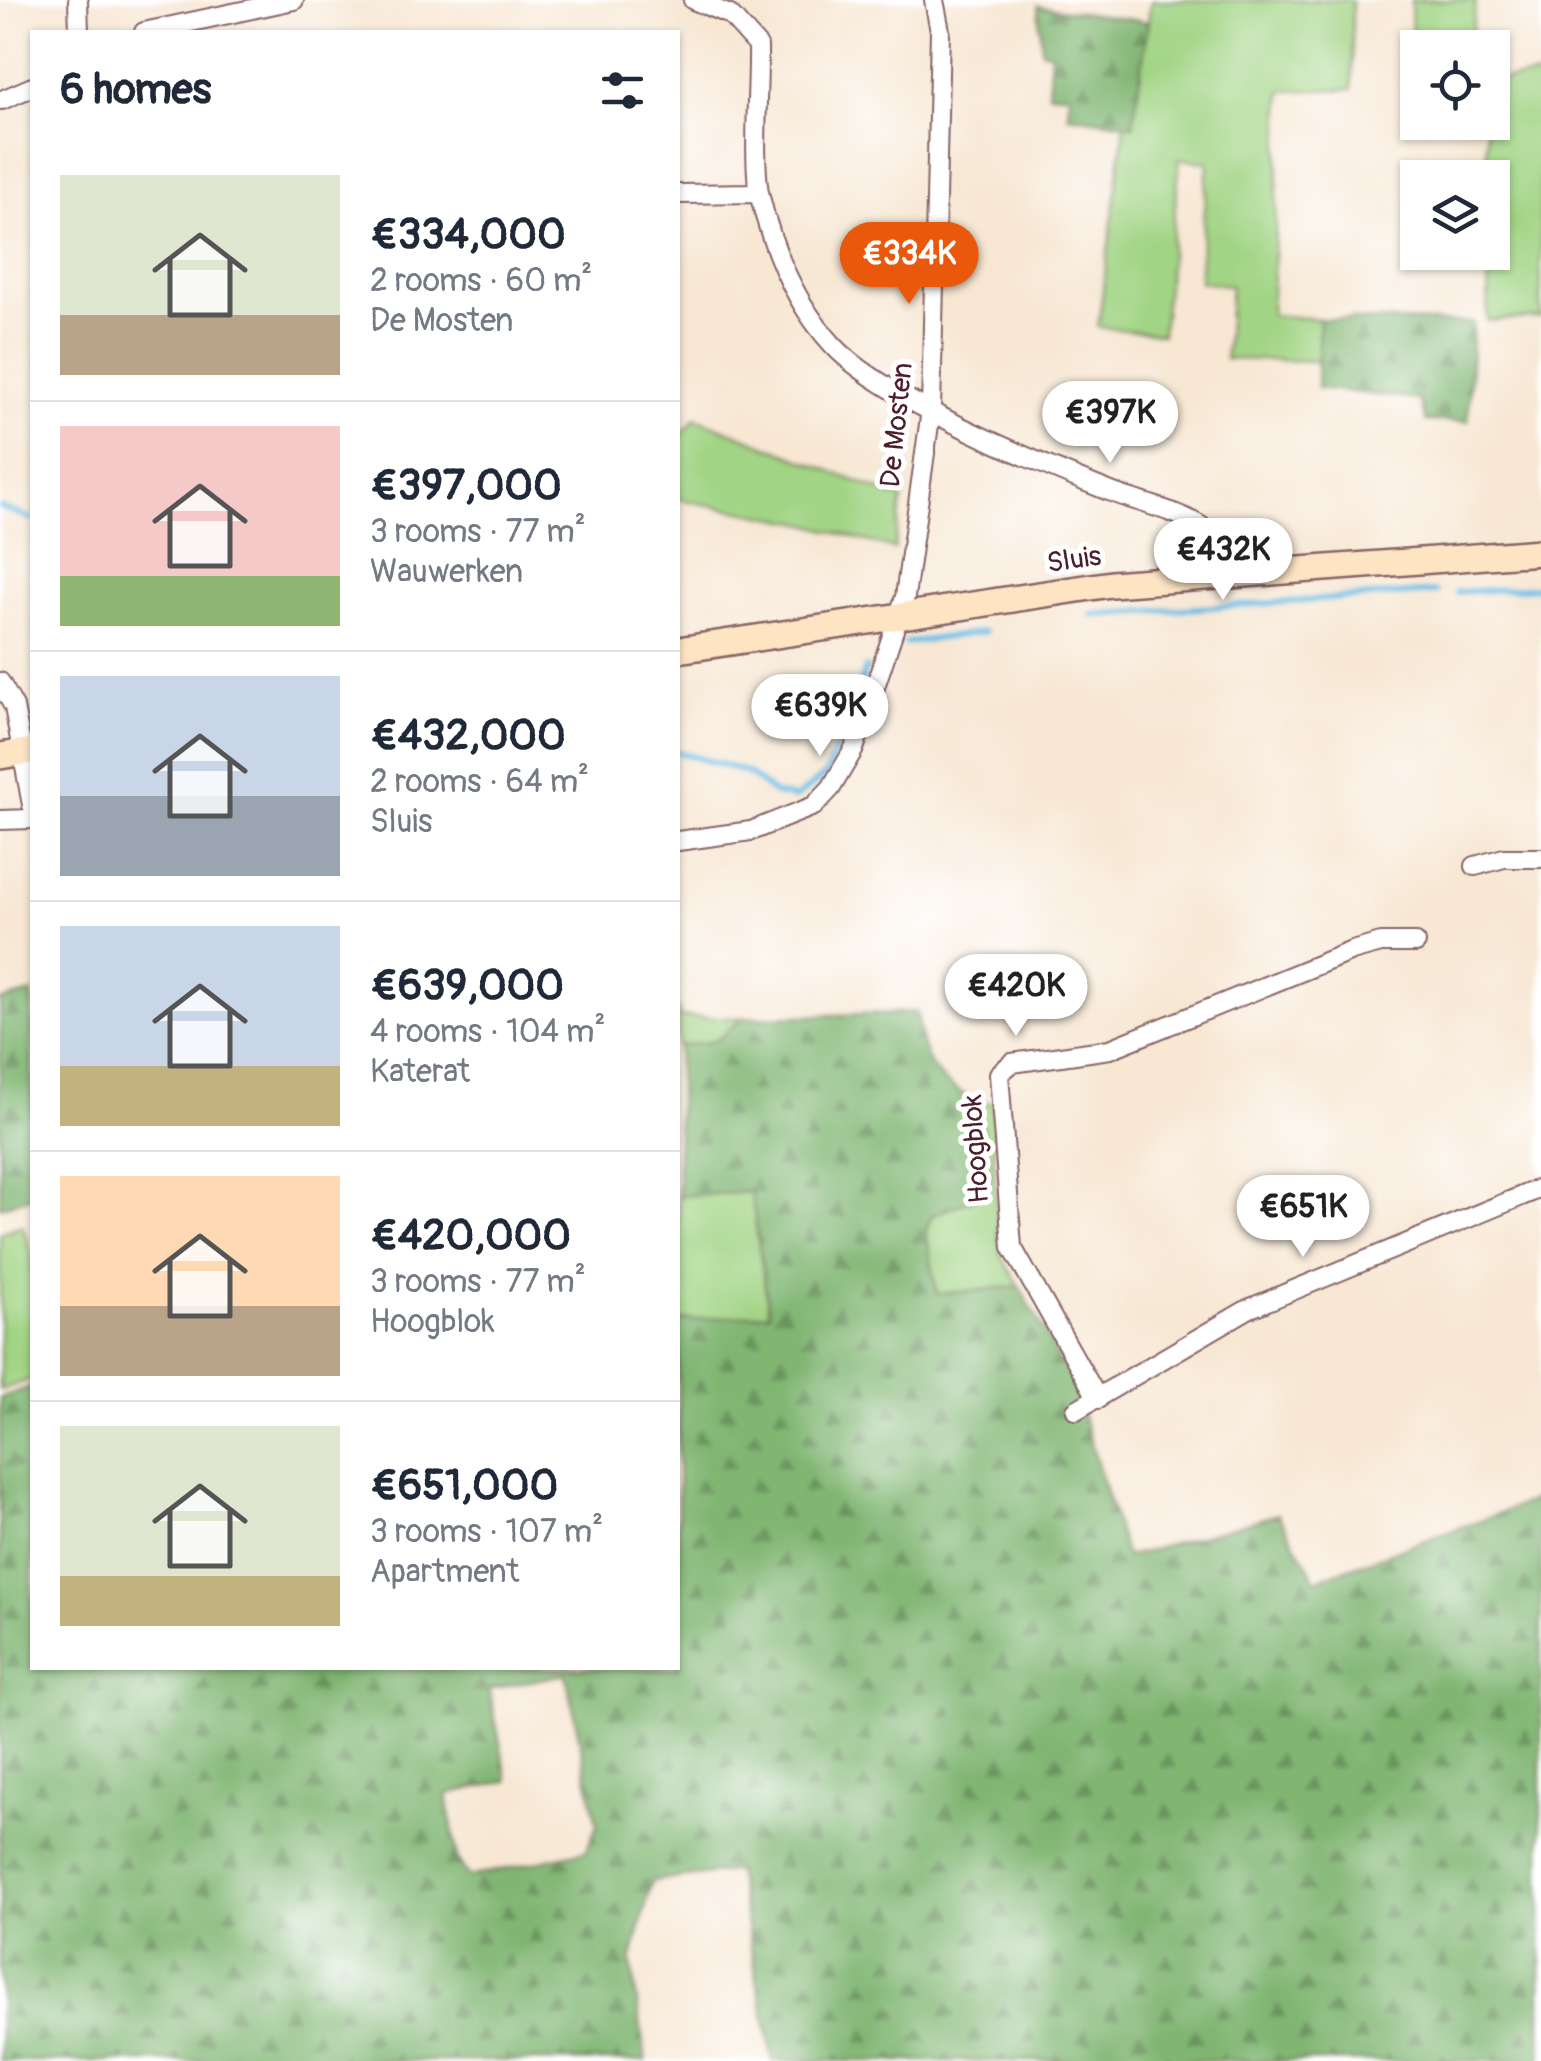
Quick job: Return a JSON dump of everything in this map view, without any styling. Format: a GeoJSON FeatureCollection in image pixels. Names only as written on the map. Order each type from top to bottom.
{"type":"FeatureCollection","features":[{"type":"Feature","properties":{"kind":"street"},"geometry":{"type":"LineString","coordinates":[[78,0],[80,30]]}},
{"type":"Feature","properties":{"kind":"street"},"geometry":{"type":"LineString","coordinates":[[153,30],[294,0]]}},
{"type":"Feature","properties":{"kind":"street"},"geometry":{"type":"LineString","coordinates":[[692,0],[730,15],[758,46],[759,194],[780,260],[806,312],[834,347],[863,372],[931,410],[1103,489],[1204,528],[1219,546],[1227,576]]}},
{"type":"Feature","properties":{"kind":"street","name":"De Mosten"},"geometry":{"type":"LineString","coordinates":[[680,840],[751,832],[814,806],[831,788],[854,749],[898,616],[931,410],[940,32],[934,0]]}},
{"type":"Feature","properties":{"kind":"street"},"geometry":{"type":"LineString","coordinates":[[1,97],[30,88]]}},
{"type":"Feature","properties":{"kind":"street"},"geometry":{"type":"LineString","coordinates":[[680,194],[759,194]]}},
{"type":"Feature","properties":{"kind":"street","name":"Sluis"},"geometry":{"type":"LineString","coordinates":[[680,650],[1111,584],[1541,552]]}},
{"type":"Feature","properties":{"kind":"street"},"geometry":{"type":"LineString","coordinates":[[0,682],[14,708],[19,753],[30,797]]}},
{"type":"Feature","properties":{"kind":"street"},"geometry":{"type":"LineString","coordinates":[[0,820],[30,819]]}},
{"type":"Feature","properties":{"kind":"street"},"geometry":{"type":"LineString","coordinates":[[1475,866],[1504,858],[1541,858]]}},
{"type":"Feature","properties":{"kind":"street","name":"Hoogblok"},"geometry":{"type":"LineString","coordinates":[[1098,1399],[1012,1247],[998,1074],[1012,1063],[1110,1050],[1352,951],[1382,943],[1416,943]]}},
{"type":"Feature","properties":{"kind":"street"},"geometry":{"type":"LineString","coordinates":[[1076,1410],[1248,1309],[1541,1188]]}},
{"type":"Feature","properties":{"kind":"green space"},"geometry":{"type":"Polygon","coordinates":[[[1151,0],[1352,0],[1352,89],[1282,91],[1271,315],[1319,319],[1318,361],[1225,359],[1231,286],[1199,281],[1208,162],[1180,159],[1162,334],[1098,327],[1125,124],[1133,124],[1151,0]]]}},
{"type":"Feature","properties":{"kind":"green space"},"geometry":{"type":"Polygon","coordinates":[[[1411,0],[1476,0],[1472,30],[1412,30],[1411,0]]]}},
{"type":"Feature","properties":{"kind":"green space"},"geometry":{"type":"Polygon","coordinates":[[[1038,6],[1148,22],[1133,125],[1068,115],[1069,94],[1048,93],[1051,52],[1042,51],[1038,6]]]}},
{"type":"Feature","properties":{"kind":"green space"},"geometry":{"type":"Polygon","coordinates":[[[1541,76],[1541,317],[1487,321],[1489,270],[1510,270],[1510,160],[1487,160],[1486,140],[1510,140],[1510,79],[1541,76]]]}},
{"type":"Feature","properties":{"kind":"green space"},"geometry":{"type":"Polygon","coordinates":[[[1319,319],[1473,323],[1468,421],[1426,421],[1419,400],[1317,388],[1319,319]]]}},
{"type":"Feature","properties":{"kind":"green space"},"geometry":{"type":"Polygon","coordinates":[[[696,418],[902,499],[894,549],[803,523],[680,499],[680,436],[696,418]]]}},
{"type":"Feature","properties":{"kind":"green space"},"geometry":{"type":"Polygon","coordinates":[[[30,994],[30,1197],[0,1207],[0,1001],[30,994]]]}},
{"type":"Feature","properties":{"kind":"green space"},"geometry":{"type":"Polygon","coordinates":[[[917,1012],[932,1068],[978,1103],[990,1177],[973,1199],[932,1215],[926,1231],[937,1294],[1019,1286],[1072,1382],[1126,1557],[1278,1514],[1316,1580],[1541,1498],[1541,2061],[773,2061],[736,1871],[652,1881],[631,1962],[646,2061],[0,2061],[0,1398],[30,1387],[30,1670],[680,1670],[680,1321],[769,1313],[751,1192],[680,1196],[680,1046],[716,1041],[742,1018],[917,1012]],[[566,1674],[489,1689],[508,1781],[447,1794],[457,1860],[469,1877],[586,1851],[597,1825],[566,1674]]]}},
{"type":"Feature","properties":{"kind":"green space"},"geometry":{"type":"Polygon","coordinates":[[[680,1017],[742,1018],[716,1042],[680,1046],[680,1017]]]}},
{"type":"Feature","properties":{"kind":"green space"},"geometry":{"type":"Polygon","coordinates":[[[992,1102],[998,1236],[1001,1255],[1019,1286],[937,1295],[926,1231],[932,1214],[973,1199],[989,1177],[978,1103],[992,1102]]]}},
{"type":"Feature","properties":{"kind":"green space"},"geometry":{"type":"Polygon","coordinates":[[[751,1192],[769,1314],[680,1321],[680,1196],[751,1192]]]}},
{"type":"Feature","properties":{"kind":"green space"},"geometry":{"type":"Polygon","coordinates":[[[22,1225],[30,1249],[30,1380],[0,1390],[0,1233],[22,1225]]]}},
{"type":"Feature","properties":{"kind":"waterway"},"geometry":{"type":"LineString","coordinates":[[0,507],[30,518]]}},
{"type":"Feature","properties":{"kind":"waterway"},"geometry":{"type":"LineString","coordinates":[[1457,592],[1541,587]]}},
{"type":"Feature","properties":{"kind":"waterway"},"geometry":{"type":"LineString","coordinates":[[1093,615],[1436,592]]}},
{"type":"Feature","properties":{"kind":"waterway"},"geometry":{"type":"LineString","coordinates":[[906,643],[984,632]]}},
{"type":"Feature","properties":{"kind":"waterway"},"geometry":{"type":"LineString","coordinates":[[680,753],[746,772],[775,794],[796,798],[826,774],[866,668]]}}]}
